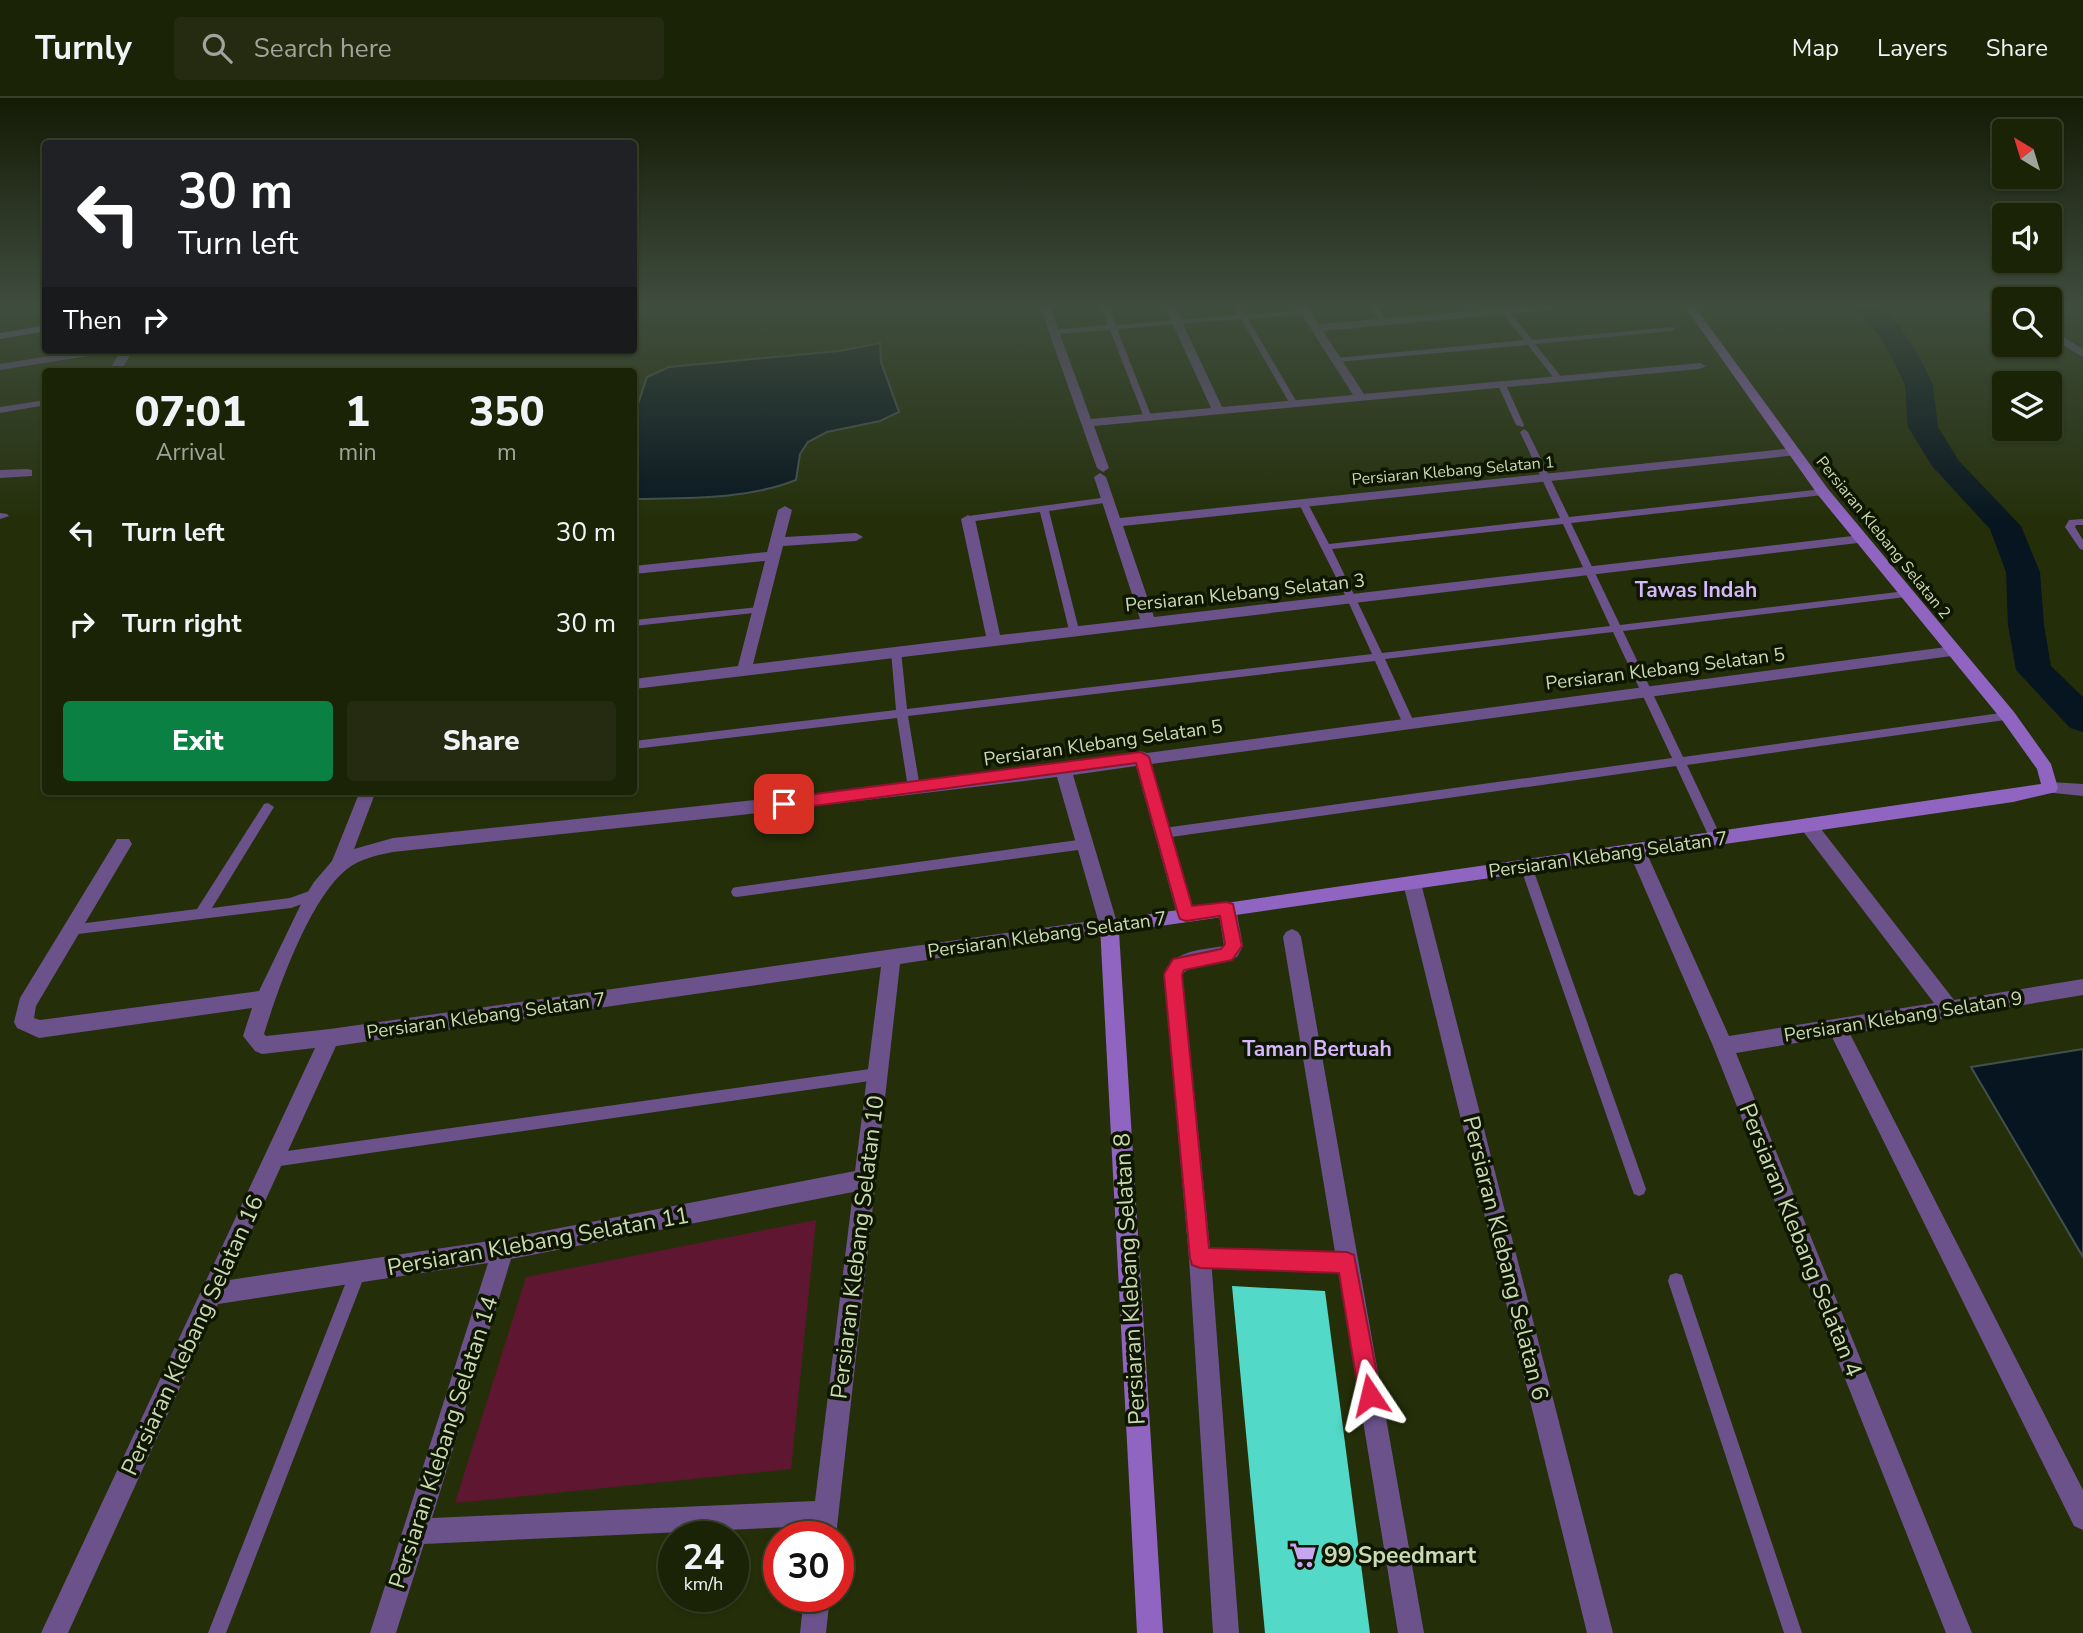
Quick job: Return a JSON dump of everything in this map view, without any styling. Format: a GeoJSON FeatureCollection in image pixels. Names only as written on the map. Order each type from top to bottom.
{"type":"FeatureCollection","features":[{"type":"Feature","properties":{"kind":"street"},"geometry":{"type":"LineString","coordinates":[[1071,379],[1148,622]]}},
{"type":"Feature","properties":{"kind":"street"},"geometry":{"type":"LineString","coordinates":[[1203,379],[1218,411]]}},
{"type":"Feature","properties":{"kind":"street"},"geometry":{"type":"LineString","coordinates":[[1348,379],[1361,398]]}},
{"type":"Feature","properties":{"kind":"street"},"geometry":{"type":"LineString","coordinates":[[1087,423],[1563,379]]}},
{"type":"Feature","properties":{"kind":"street","name":"Persiaran Klebang Selatan 2"},"geometry":{"type":"LineString","coordinates":[[1741,379],[1861,539],[2008,716],[2045,768],[2050,788]]}},
{"type":"Feature","properties":{"kind":"street","name":"Persiaran Klebang Selatan 1"},"geometry":{"type":"LineString","coordinates":[[1115,523],[1794,452]]}},
{"type":"Feature","properties":{"kind":"street"},"geometry":{"type":"LineString","coordinates":[[0,474],[27,473]]}},
{"type":"Feature","properties":{"kind":"street"},"geometry":{"type":"LineString","coordinates":[[744,670],[785,510]]}},
{"type":"Feature","properties":{"kind":"street"},"geometry":{"type":"LineString","coordinates":[[968,519],[993,639]]}},
{"type":"Feature","properties":{"kind":"street"},"geometry":{"type":"LineString","coordinates":[[637,570],[856,537]]}},
{"type":"Feature","properties":{"kind":"street","name":"Persiaran Klebang Selatan 3"},"geometry":{"type":"LineString","coordinates":[[637,684],[896,650],[1592,574],[1861,539]]}},
{"type":"Feature","properties":{"kind":"street","name":"Persiaran Klebang Selatan 5"},"geometry":{"type":"LineString","coordinates":[[265,998],[315,894],[340,864],[365,852],[393,845],[914,788],[1954,651]]}},
{"type":"Feature","properties":{"kind":"street"},"geometry":{"type":"LineString","coordinates":[[1141,757],[1186,914]]}},
{"type":"Feature","properties":{"kind":"street"},"geometry":{"type":"LineString","coordinates":[[1063,769],[1109,926]]}},
{"type":"Feature","properties":{"kind":"street"},"geometry":{"type":"LineString","coordinates":[[2050,788],[2083,790]]}},
{"type":"Feature","properties":{"kind":"street","name":"Persiaran Klebang Selatan 7"},"geometry":{"type":"LineString","coordinates":[[265,998],[253,1035],[262,1045],[330,1038],[2013,796],[2050,788]]}},
{"type":"Feature","properties":{"kind":"street"},"geometry":{"type":"LineString","coordinates":[[340,864],[366,795]]}},
{"type":"Feature","properties":{"kind":"street"},"geometry":{"type":"LineString","coordinates":[[1808,825],[1950,1009]]}},
{"type":"Feature","properties":{"kind":"street"},"geometry":{"type":"LineString","coordinates":[[123,844],[27,1004],[24,1022],[39,1029],[265,998]]}},
{"type":"Feature","properties":{"kind":"street","name":"Persiaran Klebang Selatan 4"},"geometry":{"type":"LineString","coordinates":[[1637,850],[1723,1046],[1959,1633]]}},
{"type":"Feature","properties":{"kind":"street","name":"Persiaran Klebang Selatan 6"},"geometry":{"type":"LineString","coordinates":[[1412,883],[1600,1633]]}},
{"type":"Feature","properties":{"kind":"street"},"geometry":{"type":"LineString","coordinates":[[1226,1633],[1200,1258],[1173,974],[1175,968],[1184,962],[1230,952],[1234,946],[1227,909]]}},
{"type":"Feature","properties":{"kind":"street","name":"Persiaran Klebang Selatan 8"},"geometry":{"type":"LineString","coordinates":[[1109,926],[1150,1633]]}},
{"type":"Feature","properties":{"kind":"street"},"geometry":{"type":"LineString","coordinates":[[1292,937],[1411,1633]]}},
{"type":"Feature","properties":{"kind":"street","name":"Persiaran Klebang Selatan 10"},"geometry":{"type":"LineString","coordinates":[[825,1521],[891,957]]}},
{"type":"Feature","properties":{"kind":"street","name":"Persiaran Klebang Selatan 9"},"geometry":{"type":"LineString","coordinates":[[1723,1046],[2083,987]]}},
{"type":"Feature","properties":{"kind":"street"},"geometry":{"type":"LineString","coordinates":[[1837,1027],[2083,1517]]}},
{"type":"Feature","properties":{"kind":"street","name":"Persiaran Klebang Selatan 16"},"geometry":{"type":"LineString","coordinates":[[54,1633],[330,1038]]}},
{"type":"Feature","properties":{"kind":"street","name":"Persiaran Klebang Selatan 11"},"geometry":{"type":"LineString","coordinates":[[211,1294],[503,1250],[865,1180]]}},
{"type":"Feature","properties":{"kind":"street","name":"Persiaran Klebang Selatan 14"},"geometry":{"type":"LineString","coordinates":[[383,1633],[503,1250]]}},
{"type":"Feature","properties":{"kind":"street"},"geometry":{"type":"LineString","coordinates":[[413,1532],[763,1526]]}},
{"type":"Feature","properties":{"kind":"street"},"geometry":{"type":"LineString","coordinates":[[813,1633],[815,1612]]}},
{"type":"Feature","properties":{"kind":"lane"},"geometry":{"type":"LineString","coordinates":[[1132,379],[1148,418]]}},
{"type":"Feature","properties":{"kind":"lane"},"geometry":{"type":"LineString","coordinates":[[1279,379],[1294,404]]}},
{"type":"Feature","properties":{"kind":"lane"},"geometry":{"type":"LineString","coordinates":[[1502,385],[1716,839]]}},
{"type":"Feature","properties":{"kind":"lane"},"geometry":{"type":"LineString","coordinates":[[0,410],[42,403]]}},
{"type":"Feature","properties":{"kind":"lane"},"geometry":{"type":"LineString","coordinates":[[1325,547],[1824,492]]}},
{"type":"Feature","properties":{"kind":"lane"},"geometry":{"type":"LineString","coordinates":[[968,519],[1108,500]]}},
{"type":"Feature","properties":{"kind":"lane"},"geometry":{"type":"LineString","coordinates":[[1303,502],[1352,599],[1408,722]]}},
{"type":"Feature","properties":{"kind":"lane"},"geometry":{"type":"LineString","coordinates":[[1044,510],[1074,630]]}},
{"type":"Feature","properties":{"kind":"lane"},"geometry":{"type":"LineString","coordinates":[[2083,522],[2072,522],[2070,527],[2083,547]]}},
{"type":"Feature","properties":{"kind":"lane"},"geometry":{"type":"LineString","coordinates":[[637,745],[1906,594]]}},
{"type":"Feature","properties":{"kind":"lane"},"geometry":{"type":"LineString","coordinates":[[637,623],[759,610]]}},
{"type":"Feature","properties":{"kind":"lane"},"geometry":{"type":"LineString","coordinates":[[896,650],[902,714],[914,788]]}},
{"type":"Feature","properties":{"kind":"lane"},"geometry":{"type":"LineString","coordinates":[[1164,833],[2008,716]]}},
{"type":"Feature","properties":{"kind":"lane"},"geometry":{"type":"LineString","coordinates":[[201,914],[268,807]]}},
{"type":"Feature","properties":{"kind":"lane"},"geometry":{"type":"LineString","coordinates":[[737,892],[1085,844]]}},
{"type":"Feature","properties":{"kind":"lane"},"geometry":{"type":"LineString","coordinates":[[1526,866],[1639,1189]]}},
{"type":"Feature","properties":{"kind":"lane"},"geometry":{"type":"LineString","coordinates":[[70,930],[291,903],[315,894]]}},
{"type":"Feature","properties":{"kind":"lane"},"geometry":{"type":"LineString","coordinates":[[273,1160],[877,1074]]}},
{"type":"Feature","properties":{"kind":"lane"},"geometry":{"type":"LineString","coordinates":[[1200,1258],[1347,1263]]}},
{"type":"Feature","properties":{"kind":"lane"},"geometry":{"type":"LineString","coordinates":[[218,1633],[358,1272]]}},
{"type":"Feature","properties":{"kind":"lane"},"geometry":{"type":"LineString","coordinates":[[1676,1281],[1793,1633]]}},
{"type":"Feature","properties":{"kind":"shaded area"},"geometry":{"type":"Polygon","coordinates":[[[816,1220],[791,1469],[455,1503],[526,1277],[816,1220]]]}},
{"type":"Feature","properties":{"kind":"water"},"geometry":{"type":"Polygon","coordinates":[[[646,379],[887,379],[899,412],[880,421],[827,432],[808,442],[800,454],[796,480],[777,487],[737,495],[637,499],[637,407],[646,379]]]}},
{"type":"Feature","properties":{"kind":"water"},"geometry":{"type":"Polygon","coordinates":[[[2083,1049],[2083,1257],[1971,1067],[2083,1049]]]}},
{"type":"Feature","properties":{"kind":"building"},"geometry":{"type":"Polygon","coordinates":[[[1232,1286],[1325,1291],[1370,1633],[1265,1633],[1232,1286]]]}},
{"type":"Feature","properties":{"kind":"waterway"},"geometry":{"type":"LineString","coordinates":[[1916,379],[1919,385],[1923,427],[1947,466],[2005,526],[2023,572],[2026,625],[2034,670],[2083,719]]}},
{"type":"Feature","properties":{"kind":"place","name":"99 Speedmart"},"geometry":{"type":"Point","coordinates":[1303,1555]}},
{"type":"Feature","properties":{"kind":"district","name":"Tawas Indah"},"geometry":{"type":"Point","coordinates":[1696,590]}},
{"type":"Feature","properties":{"kind":"district","name":"Taman Bertuah"},"geometry":{"type":"Point","coordinates":[1317,1049]}},
{"type":"Feature","properties":{"kind":"route"},"geometry":{"type":"LineString","coordinates":[[784,804],[1141,757],[1186,914],[1227,909],[1234,946],[1226,955],[1179,964],[1173,974],[1200,1258],[1347,1263],[1370,1395]]}}]}
